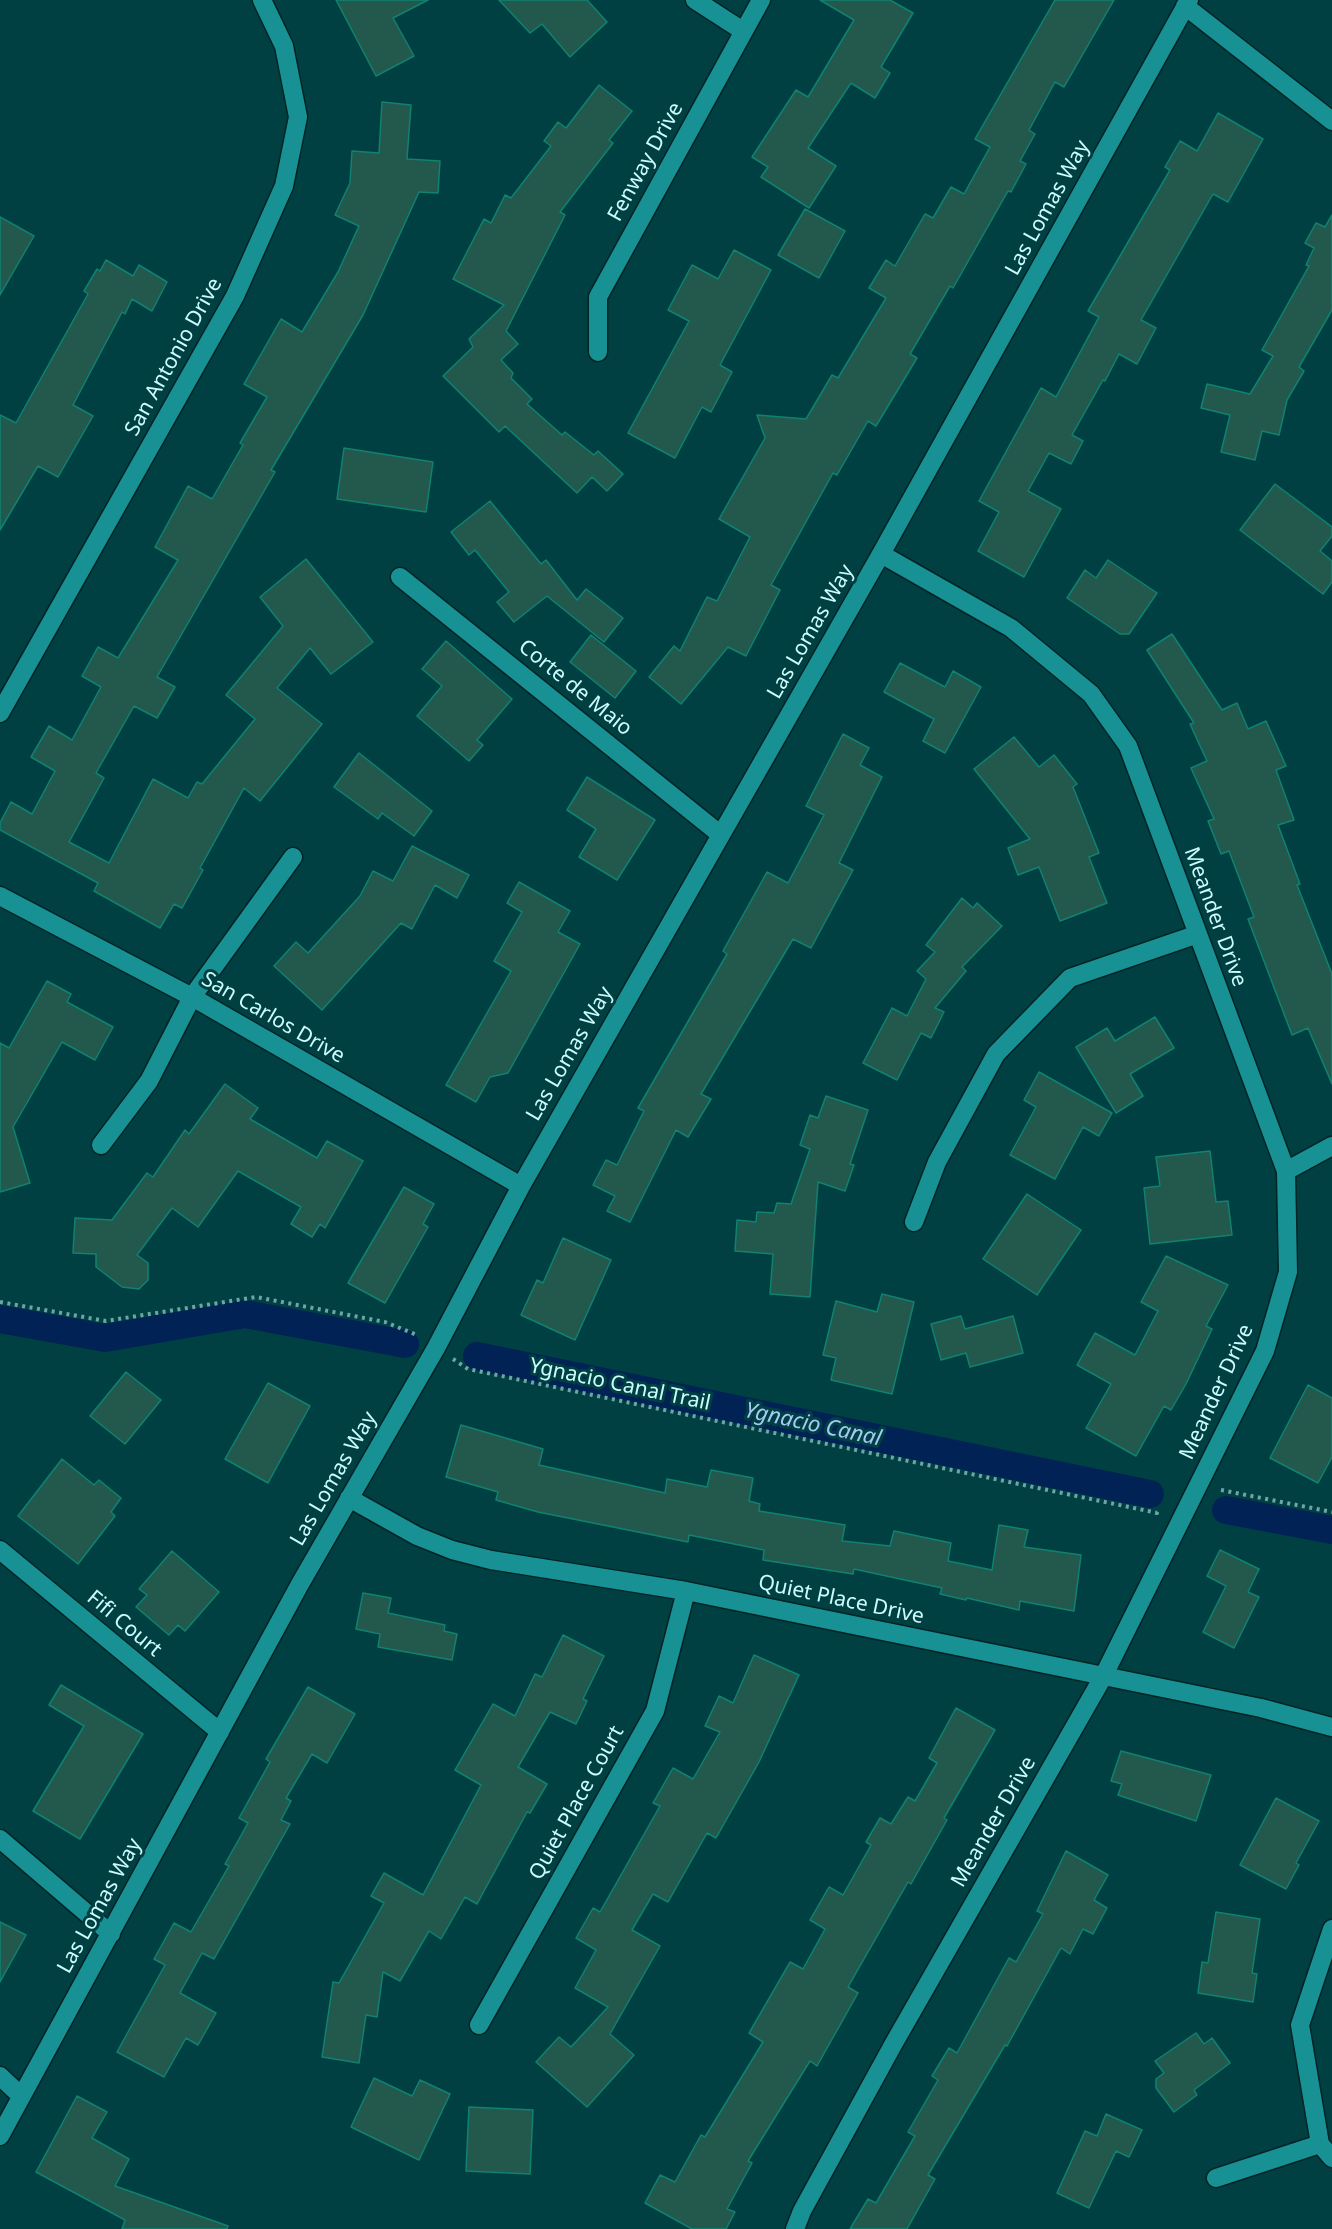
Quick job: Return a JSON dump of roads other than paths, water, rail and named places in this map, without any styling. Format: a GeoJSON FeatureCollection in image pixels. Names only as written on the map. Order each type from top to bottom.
{"type":"FeatureCollection","features":[{"type":"Feature","properties":{"kind":"street","name":"San Antonio Drive"},"geometry":{"type":"LineString","coordinates":[[0,713],[235,296],[284,186],[298,117],[284,46],[262,0]]}},
{"type":"Feature","properties":{"kind":"street"},"geometry":{"type":"LineString","coordinates":[[695,0],[743,32]]}},
{"type":"Feature","properties":{"kind":"street","name":"Fenway Drive"},"geometry":{"type":"LineString","coordinates":[[598,352],[598,297],[761,0]]}},
{"type":"Feature","properties":{"kind":"street"},"geometry":{"type":"LineString","coordinates":[[1187,3],[1332,121]]}},
{"type":"Feature","properties":{"kind":"street","name":"Las Lomas Way"},"geometry":{"type":"LineString","coordinates":[[0,2136],[219,1732],[349,1498],[436,1348],[521,1186],[881,554],[1187,3]]}},
{"type":"Feature","properties":{"kind":"street","name":"Meander Drive"},"geometry":{"type":"LineString","coordinates":[[795,2229],[802,2211],[894,2043],[1103,1677],[1265,1351],[1288,1272],[1286,1171],[1128,746],[1090,694],[1011,628],[881,554]]}},
{"type":"Feature","properties":{"kind":"street","name":"Corte de Maio"},"geometry":{"type":"LineString","coordinates":[[400,577],[721,835]]}},
{"type":"Feature","properties":{"kind":"street"},"geometry":{"type":"LineString","coordinates":[[101,1145],[149,1081],[192,997],[293,857]]}},
{"type":"Feature","properties":{"kind":"street","name":"San Carlos Drive"},"geometry":{"type":"LineString","coordinates":[[0,897],[192,997],[521,1186]]}},
{"type":"Feature","properties":{"kind":"street"},"geometry":{"type":"LineString","coordinates":[[914,1222],[937,1162],[996,1054],[1070,978],[1198,934]]}},
{"type":"Feature","properties":{"kind":"street"},"geometry":{"type":"LineString","coordinates":[[1286,1171],[1332,1146]]}},
{"type":"Feature","properties":{"kind":"street","name":"Quiet Place Drive"},"geometry":{"type":"LineString","coordinates":[[349,1498],[417,1536],[453,1550],[491,1560],[686,1591],[1261,1708],[1332,1727]]}},
{"type":"Feature","properties":{"kind":"street","name":"Fifi Court"},"geometry":{"type":"LineString","coordinates":[[0,1550],[219,1732]]}},
{"type":"Feature","properties":{"kind":"street","name":"Quiet Place Court"},"geometry":{"type":"LineString","coordinates":[[479,2025],[655,1711],[686,1591]]}},
{"type":"Feature","properties":{"kind":"street"},"geometry":{"type":"LineString","coordinates":[[0,1839],[111,1934]]}},
{"type":"Feature","properties":{"kind":"street"},"geometry":{"type":"LineString","coordinates":[[1332,1929],[1300,2025],[1320,2144],[1332,2158]]}},
{"type":"Feature","properties":{"kind":"street"},"geometry":{"type":"LineString","coordinates":[[0,2076],[21,2096]]}},
{"type":"Feature","properties":{"kind":"street"},"geometry":{"type":"LineString","coordinates":[[1216,2178],[1320,2144]]}},
{"type":"Feature","properties":{"kind":"waterway","name":"Ygnacio Canal"},"geometry":{"type":"LineString","coordinates":[[0,1319],[105,1338],[245,1314],[405,1344]]}},
{"type":"Feature","properties":{"kind":"waterway","name":"Ygnacio Canal"},"geometry":{"type":"LineString","coordinates":[[477,1356],[1150,1494]]}},
{"type":"Feature","properties":{"kind":"waterway","name":"Ygnacio Canal"},"geometry":{"type":"LineString","coordinates":[[1226,1510],[1332,1530]]}}]}
